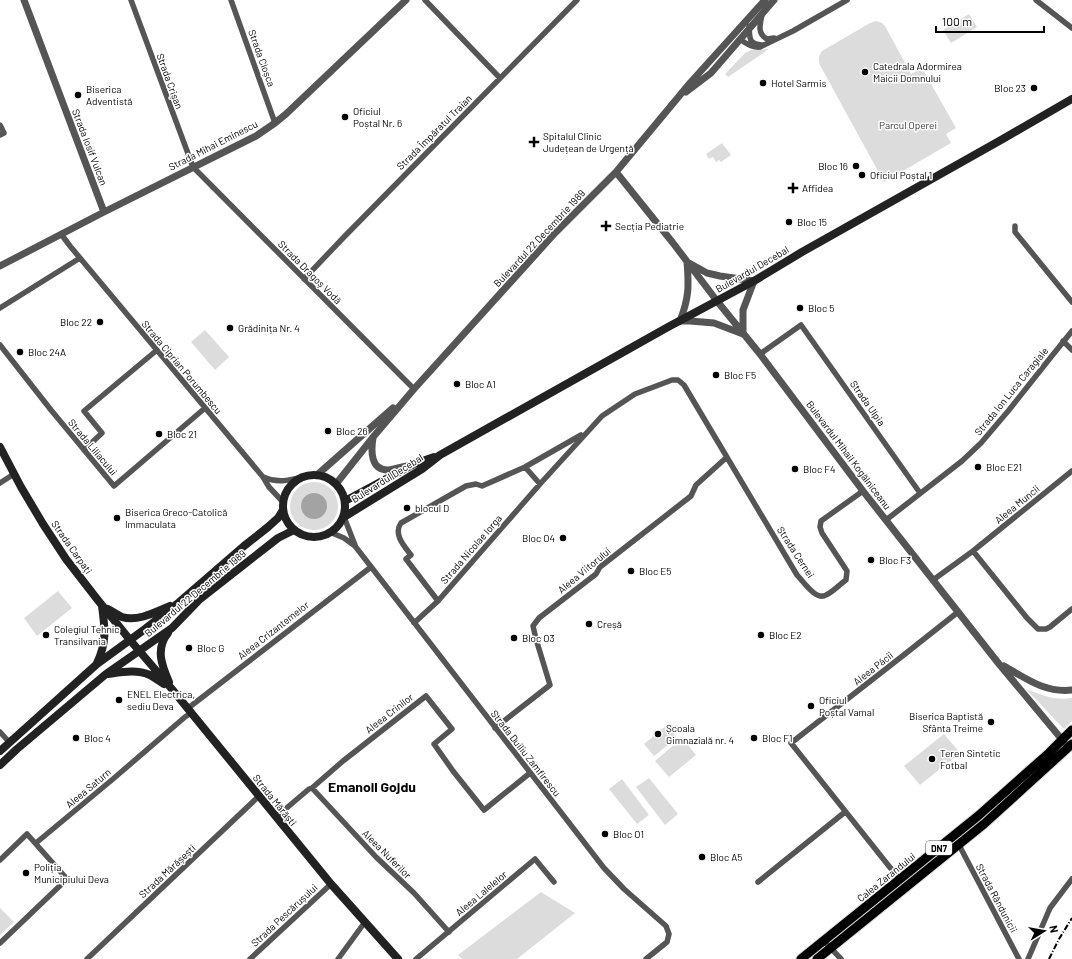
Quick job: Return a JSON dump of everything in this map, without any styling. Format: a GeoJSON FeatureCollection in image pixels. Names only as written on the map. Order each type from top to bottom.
{"type":"FeatureCollection","features":[{"type":"Feature","properties":{"kind":"main road","name":"Bulevardul Decebal"},"geometry":{"type":"LineString","coordinates":[[344,516],[422,469],[440,455],[754,281],[1072,98]]}},
{"type":"Feature","properties":{"kind":"main road","name":"Strada Carpați"},"geometry":{"type":"LineString","coordinates":[[0,447],[14,474],[66,559],[139,651]]}},
{"type":"Feature","properties":{"kind":"main road","name":"Bulevardul Decebal"},"geometry":{"type":"LineString","coordinates":[[345,501],[414,464],[440,455]]}},
{"type":"Feature","properties":{"kind":"main road"},"geometry":{"type":"LineString","coordinates":[[317,475],[331,480],[336,484],[342,492],[345,501],[345,512],[337,528],[332,533],[326,536],[314,538],[303,536],[288,524],[284,516],[283,506],[285,496],[295,482],[306,476],[317,475]]}},
{"type":"Feature","properties":{"kind":"main road","name":"Bulevardul 22 Decembrie 1989"},"geometry":{"type":"LineString","coordinates":[[0,751],[97,664],[177,604],[278,518],[283,506]]}},
{"type":"Feature","properties":{"kind":"main road","name":"Bulevardul 22 Decembrie 1989"},"geometry":{"type":"LineString","coordinates":[[0,765],[106,674],[172,628],[200,599],[278,538],[294,530]]}},
{"type":"Feature","properties":{"kind":"main road"},"geometry":{"type":"LineString","coordinates":[[102,605],[122,617],[130,618],[140,617],[177,604]]}},
{"type":"Feature","properties":{"kind":"main road"},"geometry":{"type":"LineString","coordinates":[[97,664],[105,640],[102,605]]}},
{"type":"Feature","properties":{"kind":"main road"},"geometry":{"type":"LineString","coordinates":[[171,688],[162,666],[160,654],[163,641],[172,628]]}},
{"type":"Feature","properties":{"kind":"main road","name":"Strada Mărăști"},"geometry":{"type":"LineString","coordinates":[[139,651],[331,884],[398,959]]}},
{"type":"Feature","properties":{"kind":"main road"},"geometry":{"type":"LineString","coordinates":[[106,674],[130,671],[140,673],[149,675],[171,688]]}},
{"type":"Feature","properties":{"kind":"main road","name":"Calea Zarandului"},"geometry":{"type":"LineString","coordinates":[[801,959],[978,816],[1049,753],[1072,730]]}},
{"type":"Feature","properties":{"kind":"main road","name":"Calea Zarandului"},"geometry":{"type":"LineString","coordinates":[[817,959],[984,824],[1070,746]]}},
{"type":"Feature","properties":{"kind":"street","name":"Strada Iosif Vulcan"},"geometry":{"type":"LineString","coordinates":[[24,0],[104,212]]}},
{"type":"Feature","properties":{"kind":"street","name":"Strada Crișan"},"geometry":{"type":"LineString","coordinates":[[131,0],[193,167]]}},
{"type":"Feature","properties":{"kind":"street","name":"Strada Cloșca"},"geometry":{"type":"LineString","coordinates":[[232,0],[276,123]]}},
{"type":"Feature","properties":{"kind":"street","name":"Strada Mihai Eminescu"},"geometry":{"type":"LineString","coordinates":[[0,266],[256,136],[276,123],[406,0]]}},
{"type":"Feature","properties":{"kind":"street"},"geometry":{"type":"LineString","coordinates":[[425,0],[500,78]]}},
{"type":"Feature","properties":{"kind":"street","name":"Strada Împăratul Traian"},"geometry":{"type":"LineString","coordinates":[[304,279],[577,0]]}},
{"type":"Feature","properties":{"kind":"street","name":"Bulevardul 22 Decembrie 1989"},"geometry":{"type":"LineString","coordinates":[[336,484],[414,389],[555,233],[616,172],[676,99],[765,0]]}},
{"type":"Feature","properties":{"kind":"street","name":"Bulevardul 22 Decembrie 1989"},"geometry":{"type":"LineString","coordinates":[[676,99],[711,73],[774,0]]}},
{"type":"Feature","properties":{"kind":"street"},"geometry":{"type":"LineString","coordinates":[[740,39],[754,48],[760,47],[793,31],[847,0]]}},
{"type":"Feature","properties":{"kind":"street"},"geometry":{"type":"LineString","coordinates":[[1036,0],[1072,28]]}},
{"type":"Feature","properties":{"kind":"street"},"geometry":{"type":"LineString","coordinates":[[762,15],[759,28],[761,34],[767,39],[777,38]]}},
{"type":"Feature","properties":{"kind":"street"},"geometry":{"type":"LineString","coordinates":[[748,18],[750,38],[752,42],[765,45]]}},
{"type":"Feature","properties":{"kind":"street"},"geometry":{"type":"LineString","coordinates":[[0,125],[4,133],[0,135]]}},
{"type":"Feature","properties":{"kind":"street","name":"Strada Dragoș Vodă"},"geometry":{"type":"LineString","coordinates":[[193,167],[414,389]]}},
{"type":"Feature","properties":{"kind":"street","name":"Bulevardul Mihail Kogălniceanu"},"geometry":{"type":"LineString","coordinates":[[616,172],[760,354],[863,491],[958,612],[1062,740],[1070,746]]}},
{"type":"Feature","properties":{"kind":"street"},"geometry":{"type":"LineString","coordinates":[[1015,226],[1015,232],[1072,302]]}},
{"type":"Feature","properties":{"kind":"street","name":"Strada Ciprian Porumbescu"},"geometry":{"type":"LineString","coordinates":[[61,234],[263,477],[283,506]]}},
{"type":"Feature","properties":{"kind":"street"},"geometry":{"type":"LineString","coordinates":[[0,308],[80,258]]}},
{"type":"Feature","properties":{"kind":"street"},"geometry":{"type":"LineString","coordinates":[[688,262],[707,273],[754,281],[743,310],[743,334],[714,323],[680,321],[688,293],[688,262]]}},
{"type":"Feature","properties":{"kind":"street","name":"Strada Ulpia"},"geometry":{"type":"LineString","coordinates":[[760,354],[801,325],[920,493]]}},
{"type":"Feature","properties":{"kind":"street","name":"Strada Ion Luca Caragiale"},"geometry":{"type":"LineString","coordinates":[[886,520],[962,461],[981,442],[1010,410],[1072,331]]}},
{"type":"Feature","properties":{"kind":"street"},"geometry":{"type":"LineString","coordinates":[[1064,341],[1072,350]]}},
{"type":"Feature","properties":{"kind":"street","name":"Strada Liliacului"},"geometry":{"type":"LineString","coordinates":[[0,345],[114,486],[205,408]]}},
{"type":"Feature","properties":{"kind":"street"},"geometry":{"type":"LineString","coordinates":[[84,450],[102,433],[84,411],[157,350]]}},
{"type":"Feature","properties":{"kind":"street","name":"Strada Nicolae Iorga"},"geometry":{"type":"LineString","coordinates":[[414,623],[438,600],[602,416],[635,394],[672,380],[678,380],[684,385]]}},
{"type":"Feature","properties":{"kind":"street","name":"Strada Cernei"},"geometry":{"type":"LineString","coordinates":[[684,385],[798,575],[812,592],[819,596],[826,595],[846,580],[847,576],[847,571],[822,533],[820,527],[821,521],[863,491]]}},
{"type":"Feature","properties":{"kind":"street","name":"Bulevardul 22 Decembrie 1989"},"geometry":{"type":"LineString","coordinates":[[317,475],[414,389]]}},
{"type":"Feature","properties":{"kind":"street"},"geometry":{"type":"LineString","coordinates":[[438,600],[406,559],[411,555],[399,538],[398,527],[401,523],[466,486],[476,484],[482,486],[525,467],[587,432]]}},
{"type":"Feature","properties":{"kind":"street"},"geometry":{"type":"LineString","coordinates":[[374,436],[371,448],[372,455],[376,465],[380,468],[388,470],[414,464]]}},
{"type":"Feature","properties":{"kind":"street","name":"Aleea Viitorului"},"geometry":{"type":"LineString","coordinates":[[495,728],[550,685],[533,626],[539,618],[596,574],[600,567],[691,496],[696,485],[727,457]]}},
{"type":"Feature","properties":{"kind":"street"},"geometry":{"type":"LineString","coordinates":[[525,467],[540,484]]}},
{"type":"Feature","properties":{"kind":"street","name":"Aleea Muncii"},"geometry":{"type":"LineString","coordinates":[[933,580],[973,551],[1072,470]]}},
{"type":"Feature","properties":{"kind":"street"},"geometry":{"type":"LineString","coordinates":[[0,483],[14,474]]}},
{"type":"Feature","properties":{"kind":"street"},"geometry":{"type":"LineString","coordinates":[[263,477],[280,481],[306,476]]}},
{"type":"Feature","properties":{"kind":"street"},"geometry":{"type":"LineString","coordinates":[[344,516],[355,546]]}},
{"type":"Feature","properties":{"kind":"street"},"geometry":{"type":"LineString","coordinates":[[332,533],[344,538],[355,546]]}},
{"type":"Feature","properties":{"kind":"street","name":"Strada Duiliu Zamfirescu"},"geometry":{"type":"LineString","coordinates":[[355,546],[604,868],[624,889],[666,926],[669,934],[668,942],[646,959]]}},
{"type":"Feature","properties":{"kind":"street"},"geometry":{"type":"LineString","coordinates":[[973,551],[1027,618],[1038,629],[1046,629],[1050,627],[1072,609]]}},
{"type":"Feature","properties":{"kind":"street","name":"Aleea Crizantemelor"},"geometry":{"type":"LineString","coordinates":[[189,711],[371,566]]}},
{"type":"Feature","properties":{"kind":"street","name":"Aleea Păcii"},"geometry":{"type":"LineString","coordinates":[[900,880],[791,743],[958,612]]}},
{"type":"Feature","properties":{"kind":"street"},"geometry":{"type":"LineString","coordinates":[[1000,664],[1044,688],[1060,691],[1072,690]]}},
{"type":"Feature","properties":{"kind":"street","name":"Aleea Crinilor"},"geometry":{"type":"LineString","coordinates":[[276,816],[426,696],[452,729],[434,744],[484,810],[530,773]]}},
{"type":"Feature","properties":{"kind":"street","name":"Aleea Saturn"},"geometry":{"type":"LineString","coordinates":[[36,843],[119,774],[185,717],[189,711]]}},
{"type":"Feature","properties":{"kind":"street"},"geometry":{"type":"LineString","coordinates":[[0,732],[9,742]]}},
{"type":"Feature","properties":{"kind":"street","name":"Aleea Nuferilor"},"geometry":{"type":"LineString","coordinates":[[312,788],[376,857],[414,893],[449,932]]}},
{"type":"Feature","properties":{"kind":"street","name":"Strada Mărășești"},"geometry":{"type":"LineString","coordinates":[[87,959],[259,796]]}},
{"type":"Feature","properties":{"kind":"street"},"geometry":{"type":"LineString","coordinates":[[758,882],[845,812]]}},
{"type":"Feature","properties":{"kind":"street"},"geometry":{"type":"LineString","coordinates":[[0,860],[27,834],[67,879],[0,943]]}},
{"type":"Feature","properties":{"kind":"street","name":"Strada Rândunicii"},"geometry":{"type":"LineString","coordinates":[[959,845],[1018,959]]}},
{"type":"Feature","properties":{"kind":"street","name":"Aleea Lalelelor"},"geometry":{"type":"LineString","coordinates":[[416,959],[535,859],[554,882]]}},
{"type":"Feature","properties":{"kind":"street"},"geometry":{"type":"LineString","coordinates":[[1028,959],[1050,908],[1072,879]]}},
{"type":"Feature","properties":{"kind":"street","name":"Strada Pescărușului"},"geometry":{"type":"LineString","coordinates":[[250,959],[331,884]]}},
{"type":"Feature","properties":{"kind":"street"},"geometry":{"type":"LineString","coordinates":[[338,959],[365,922]]}},
{"type":"Feature","properties":{"kind":"street"},"geometry":{"type":"LineString","coordinates":[[824,941],[841,959]]}},
{"type":"Feature","properties":{"kind":"green space"},"geometry":{"type":"Polygon","coordinates":[[[969,14],[977,27],[951,43],[943,30],[969,14]]]}},
{"type":"Feature","properties":{"kind":"green space","name":"Parcul Operei"},"geometry":{"type":"Polygon","coordinates":[[[876,21],[885,26],[911,74],[922,68],[956,128],[946,134],[951,143],[884,182],[819,61],[822,51],[876,21]]]}},
{"type":"Feature","properties":{"kind":"green space"},"geometry":{"type":"Polygon","coordinates":[[[769,49],[728,77],[725,74],[745,53],[751,50],[769,49]]]}},
{"type":"Feature","properties":{"kind":"green space"},"geometry":{"type":"Polygon","coordinates":[[[722,143],[731,155],[721,162],[719,160],[716,162],[713,157],[709,159],[706,154],[722,143]]]}},
{"type":"Feature","properties":{"kind":"green space"},"geometry":{"type":"Polygon","coordinates":[[[205,330],[229,357],[215,370],[191,342],[205,330]]]}},
{"type":"Feature","properties":{"kind":"green space"},"geometry":{"type":"Polygon","coordinates":[[[314,482],[323,484],[331,489],[336,497],[338,506],[336,515],[331,523],[323,528],[314,530],[305,528],[297,523],[292,515],[290,506],[292,497],[297,489],[305,484],[314,482]]]}},
{"type":"Feature","properties":{"kind":"green space"},"geometry":{"type":"Polygon","coordinates":[[[58,591],[72,608],[37,636],[24,618],[58,591]]]}},
{"type":"Feature","properties":{"kind":"green space"},"geometry":{"type":"Polygon","coordinates":[[[1026,689],[1054,698],[1072,698],[1072,721],[1064,729],[1026,689]]]}},
{"type":"Feature","properties":{"kind":"green space"},"geometry":{"type":"Polygon","coordinates":[[[667,725],[677,738],[654,756],[644,744],[667,725]]]}},
{"type":"Feature","properties":{"kind":"green space","name":"Teren Sintetic Fotbal"},"geometry":{"type":"Polygon","coordinates":[[[944,734],[960,753],[920,785],[904,766],[944,734]]]}},
{"type":"Feature","properties":{"kind":"green space"},"geometry":{"type":"Polygon","coordinates":[[[682,738],[696,755],[669,777],[655,761],[682,738]]]}},
{"type":"Feature","properties":{"kind":"green space"},"geometry":{"type":"Polygon","coordinates":[[[649,778],[678,814],[665,825],[636,787],[649,778]]]}},
{"type":"Feature","properties":{"kind":"green space"},"geometry":{"type":"Polygon","coordinates":[[[622,779],[649,815],[637,824],[609,789],[622,779]]]}},
{"type":"Feature","properties":{"kind":"green space"},"geometry":{"type":"Polygon","coordinates":[[[541,892],[575,913],[517,959],[462,959],[458,955],[541,892]]]}},
{"type":"Feature","properties":{"kind":"green space"},"geometry":{"type":"Polygon","coordinates":[[[0,908],[14,922],[0,935],[0,908]]]}},
{"type":"Feature","properties":{"kind":"shaded area"},"geometry":{"type":"Polygon","coordinates":[[[314,493],[323,497],[327,506],[323,515],[314,519],[305,515],[301,506],[305,497],[314,493]]]}},
{"type":"Feature","properties":{"kind":"railway"},"geometry":{"type":"LineString","coordinates":[[1049,959],[1072,918]]}},
{"type":"Feature","properties":{"kind":"place","name":"Catedrala Adormirea Maicii Domnului"},"geometry":{"type":"Point","coordinates":[865,72]}},
{"type":"Feature","properties":{"kind":"place","name":"Hotel Sarmis"},"geometry":{"type":"Point","coordinates":[763,83]}},
{"type":"Feature","properties":{"kind":"place","name":"Bloc 23"},"geometry":{"type":"Point","coordinates":[1034,88]}},
{"type":"Feature","properties":{"kind":"place","name":"Biserica Adventistă"},"geometry":{"type":"Point","coordinates":[78,95]}},
{"type":"Feature","properties":{"kind":"place","name":"Oficiul Poștal Nr. 6"},"geometry":{"type":"Point","coordinates":[345,117]}},
{"type":"Feature","properties":{"kind":"place","name":"Spitalul Clinic Județean de Urgență"},"geometry":{"type":"Point","coordinates":[534,142]}},
{"type":"Feature","properties":{"kind":"place","name":"Bloc 16"},"geometry":{"type":"Point","coordinates":[856,166]}},
{"type":"Feature","properties":{"kind":"place","name":"Oficiul Poștal 1"},"geometry":{"type":"Point","coordinates":[862,175]}},
{"type":"Feature","properties":{"kind":"place","name":"Affidea"},"geometry":{"type":"Point","coordinates":[793,188]}},
{"type":"Feature","properties":{"kind":"place","name":"Bloc 15"},"geometry":{"type":"Point","coordinates":[789,222]}},
{"type":"Feature","properties":{"kind":"place","name":"Secția Pediatrie"},"geometry":{"type":"Point","coordinates":[606,226]}},
{"type":"Feature","properties":{"kind":"place","name":"Bloc 5"},"geometry":{"type":"Point","coordinates":[800,308]}},
{"type":"Feature","properties":{"kind":"place","name":"Bloc 22"},"geometry":{"type":"Point","coordinates":[100,322]}},
{"type":"Feature","properties":{"kind":"place","name":"Grădinița Nr. 4"},"geometry":{"type":"Point","coordinates":[230,328]}},
{"type":"Feature","properties":{"kind":"place","name":"Bloc 24A"},"geometry":{"type":"Point","coordinates":[20,352]}},
{"type":"Feature","properties":{"kind":"place","name":"Bloc F5"},"geometry":{"type":"Point","coordinates":[716,375]}},
{"type":"Feature","properties":{"kind":"place","name":"Bloc A1"},"geometry":{"type":"Point","coordinates":[457,384]}},
{"type":"Feature","properties":{"kind":"place","name":"Bloc 26"},"geometry":{"type":"Point","coordinates":[328,431]}},
{"type":"Feature","properties":{"kind":"place","name":"Bloc 21"},"geometry":{"type":"Point","coordinates":[159,434]}},
{"type":"Feature","properties":{"kind":"place","name":"Bloc E21"},"geometry":{"type":"Point","coordinates":[978,467]}},
{"type":"Feature","properties":{"kind":"place","name":"Bloc F4"},"geometry":{"type":"Point","coordinates":[795,469]}},
{"type":"Feature","properties":{"kind":"place","name":"blocul D"},"geometry":{"type":"Point","coordinates":[407,508]}},
{"type":"Feature","properties":{"kind":"place","name":"Biserica Greco-Catolică Immaculata"},"geometry":{"type":"Point","coordinates":[117,518]}},
{"type":"Feature","properties":{"kind":"place","name":"Bloc O4"},"geometry":{"type":"Point","coordinates":[563,538]}},
{"type":"Feature","properties":{"kind":"place","name":"Bloc F3"},"geometry":{"type":"Point","coordinates":[871,560]}},
{"type":"Feature","properties":{"kind":"place","name":"Bloc E5"},"geometry":{"type":"Point","coordinates":[631,571]}},
{"type":"Feature","properties":{"kind":"place","name":"Creșă"},"geometry":{"type":"Point","coordinates":[589,624]}},
{"type":"Feature","properties":{"kind":"place","name":"Colegiul Tehnic Transilvania"},"geometry":{"type":"Point","coordinates":[46,635]}},
{"type":"Feature","properties":{"kind":"place","name":"Bloc E2"},"geometry":{"type":"Point","coordinates":[761,635]}},
{"type":"Feature","properties":{"kind":"place","name":"Bloc O3"},"geometry":{"type":"Point","coordinates":[514,638]}},
{"type":"Feature","properties":{"kind":"place","name":"Bloc G"},"geometry":{"type":"Point","coordinates":[189,648]}},
{"type":"Feature","properties":{"kind":"place","name":"ENEL Electrica, sediu Deva"},"geometry":{"type":"Point","coordinates":[119,700]}},
{"type":"Feature","properties":{"kind":"place","name":"Oficiul Poștal Vamal"},"geometry":{"type":"Point","coordinates":[811,706]}},
{"type":"Feature","properties":{"kind":"place","name":"Biserica Baptistă Sfânta Treime"},"geometry":{"type":"Point","coordinates":[991,722]}},
{"type":"Feature","properties":{"kind":"place","name":"Școala Gimnazială nr. 4"},"geometry":{"type":"Point","coordinates":[658,734]}},
{"type":"Feature","properties":{"kind":"place","name":"Bloc 4"},"geometry":{"type":"Point","coordinates":[76,738]}},
{"type":"Feature","properties":{"kind":"place","name":"Bloc F1"},"geometry":{"type":"Point","coordinates":[754,738]}},
{"type":"Feature","properties":{"kind":"place","name":"Teren Sintetic Fotbal"},"geometry":{"type":"Point","coordinates":[932,759]}},
{"type":"Feature","properties":{"kind":"place","name":"Bloc O1"},"geometry":{"type":"Point","coordinates":[605,834]}},
{"type":"Feature","properties":{"kind":"place","name":"Bloc A5"},"geometry":{"type":"Point","coordinates":[702,857]}},
{"type":"Feature","properties":{"kind":"place","name":"Poliția Municipiului Deva"},"geometry":{"type":"Point","coordinates":[26,873]}},
{"type":"Feature","properties":{"kind":"district","name":"Emanoil Gojdu"},"geometry":{"type":"Point","coordinates":[372,786]}}]}
